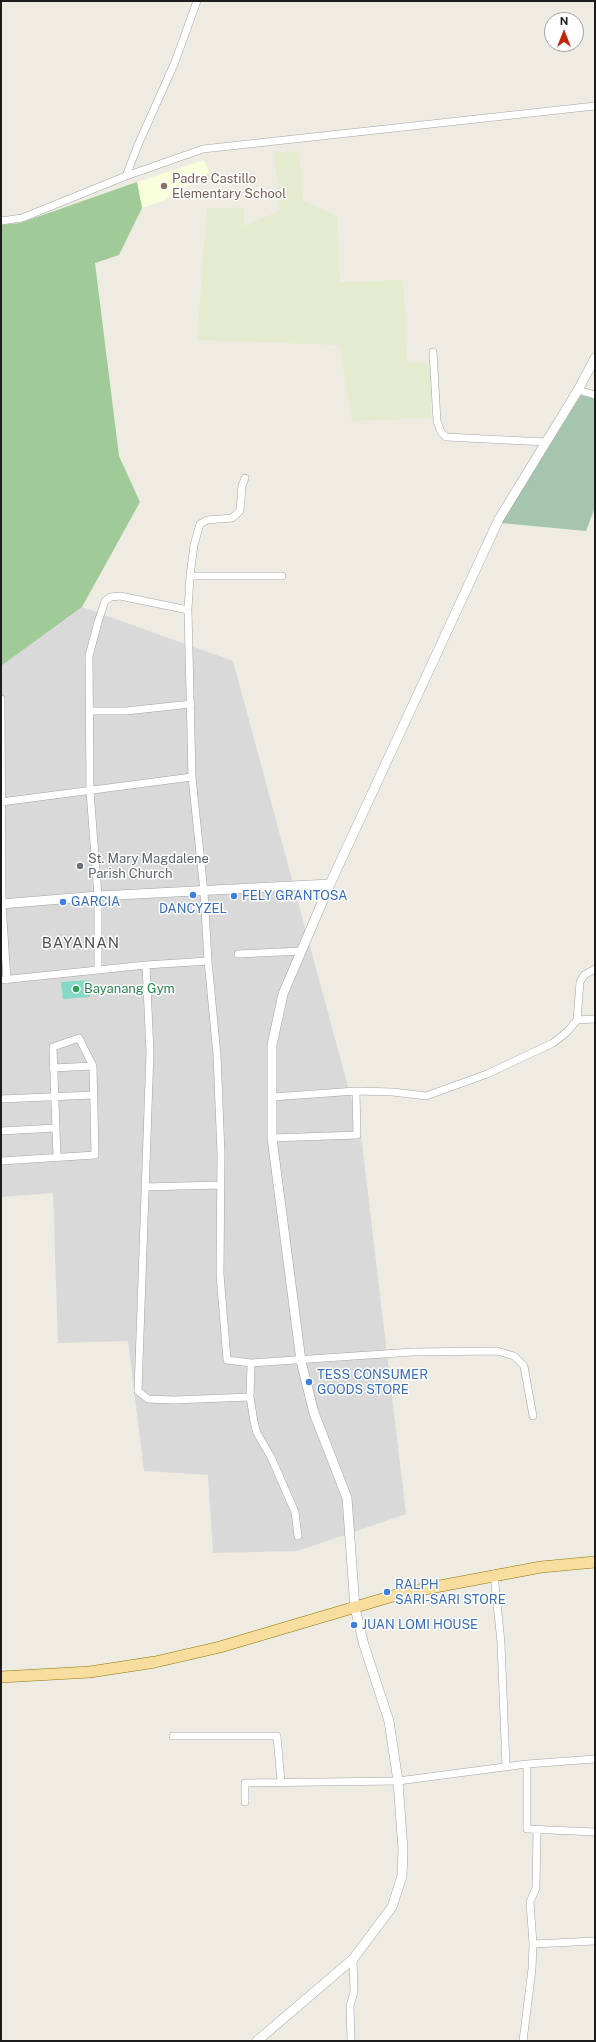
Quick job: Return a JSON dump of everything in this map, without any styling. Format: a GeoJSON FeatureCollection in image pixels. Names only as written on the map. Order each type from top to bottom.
{"type":"FeatureCollection","features":[{"type":"Feature","properties":{"kind":"main road"},"geometry":{"type":"LineString","coordinates":[[1,1677],[90,1672],[161,1660],[220,1647],[355,1608],[403,1592],[494,1574],[541,1567],[595,1562]]}},
{"type":"Feature","properties":{"kind":"street"},"geometry":{"type":"LineString","coordinates":[[126,176],[138,145],[175,62],[197,1]]}},
{"type":"Feature","properties":{"kind":"street"},"geometry":{"type":"LineString","coordinates":[[1,221],[22,218],[126,176],[203,149],[595,106]]}},
{"type":"Feature","properties":{"kind":"street"},"geometry":{"type":"LineString","coordinates":[[433,352],[438,421],[441,432],[446,436],[546,442]]}},
{"type":"Feature","properties":{"kind":"street"},"geometry":{"type":"LineString","coordinates":[[257,2041],[353,1960],[392,1907],[402,1876],[403,1850],[398,1781],[390,1721],[364,1645],[355,1608],[347,1498],[314,1413],[301,1361],[272,1138],[272,1045],[283,994],[330,884],[499,519],[578,390],[595,358]]}},
{"type":"Feature","properties":{"kind":"street"},"geometry":{"type":"LineString","coordinates":[[578,390],[595,395]]}},
{"type":"Feature","properties":{"kind":"street"},"geometry":{"type":"LineString","coordinates":[[244,478],[240,511],[232,518],[207,520],[200,524],[194,545],[188,610],[192,777],[204,892],[208,961],[217,1055],[220,1185],[220,1274],[227,1360],[251,1363],[301,1361],[413,1352],[496,1351],[514,1356],[524,1366],[533,1416]]}},
{"type":"Feature","properties":{"kind":"street"},"geometry":{"type":"LineString","coordinates":[[190,576],[282,576]]}},
{"type":"Feature","properties":{"kind":"street"},"geometry":{"type":"LineString","coordinates":[[98,970],[98,896],[90,791],[90,656],[105,601],[120,596],[188,610]]}},
{"type":"Feature","properties":{"kind":"street"},"geometry":{"type":"LineString","coordinates":[[1,699],[4,980],[146,965],[208,961]]}},
{"type":"Feature","properties":{"kind":"street"},"geometry":{"type":"LineString","coordinates":[[91,711],[126,711],[191,704]]}},
{"type":"Feature","properties":{"kind":"street"},"geometry":{"type":"LineString","coordinates":[[2,802],[192,777]]}},
{"type":"Feature","properties":{"kind":"street"},"geometry":{"type":"LineString","coordinates":[[2,904],[98,896],[204,892],[330,884]]}},
{"type":"Feature","properties":{"kind":"street"},"geometry":{"type":"LineString","coordinates":[[238,954],[302,950]]}},
{"type":"Feature","properties":{"kind":"street"},"geometry":{"type":"LineString","coordinates":[[146,965],[150,1052],[142,1314],[138,1391],[148,1399],[174,1400],[250,1397]]}},
{"type":"Feature","properties":{"kind":"street"},"geometry":{"type":"LineString","coordinates":[[272,1096],[356,1091],[393,1092],[426,1096],[487,1074],[553,1043],[567,1032],[578,1020],[580,982],[584,975],[595,969]]}},
{"type":"Feature","properties":{"kind":"street"},"geometry":{"type":"LineString","coordinates":[[578,1020],[595,1019]]}},
{"type":"Feature","properties":{"kind":"street"},"geometry":{"type":"LineString","coordinates":[[1,1161],[94,1155],[93,1066],[79,1038],[53,1047],[57,1157]]}},
{"type":"Feature","properties":{"kind":"street"},"geometry":{"type":"LineString","coordinates":[[53,1068],[93,1066]]}},
{"type":"Feature","properties":{"kind":"street"},"geometry":{"type":"LineString","coordinates":[[272,1138],[357,1135],[356,1091]]}},
{"type":"Feature","properties":{"kind":"street"},"geometry":{"type":"LineString","coordinates":[[1,1099],[93,1095]]}},
{"type":"Feature","properties":{"kind":"street"},"geometry":{"type":"LineString","coordinates":[[1,1131],[56,1128]]}},
{"type":"Feature","properties":{"kind":"street"},"geometry":{"type":"LineString","coordinates":[[145,1187],[220,1185]]}},
{"type":"Feature","properties":{"kind":"street"},"geometry":{"type":"LineString","coordinates":[[251,1363],[250,1397],[257,1433],[271,1457],[295,1512],[298,1536]]}},
{"type":"Feature","properties":{"kind":"street"},"geometry":{"type":"LineString","coordinates":[[494,1574],[501,1644],[506,1767]]}},
{"type":"Feature","properties":{"kind":"street"},"geometry":{"type":"LineString","coordinates":[[173,1736],[277,1736],[281,1782]]}},
{"type":"Feature","properties":{"kind":"street"},"geometry":{"type":"LineString","coordinates":[[245,1802],[246,1782],[398,1781],[527,1764],[595,1759]]}},
{"type":"Feature","properties":{"kind":"street"},"geometry":{"type":"LineString","coordinates":[[527,1764],[527,1829],[595,1832]]}},
{"type":"Feature","properties":{"kind":"street"},"geometry":{"type":"LineString","coordinates":[[523,2041],[532,1969],[533,1944],[530,1902],[536,1888],[537,1830]]}},
{"type":"Feature","properties":{"kind":"street"},"geometry":{"type":"LineString","coordinates":[[533,1944],[595,1941]]}},
{"type":"Feature","properties":{"kind":"street"},"geometry":{"type":"LineString","coordinates":[[351,2041],[350,2006],[354,1992],[353,1960]]}},
{"type":"Feature","properties":{"kind":"shaded area"},"geometry":{"type":"Polygon","coordinates":[[[299,151],[303,201],[337,216],[340,282],[403,280],[407,362],[431,363],[431,418],[352,421],[339,345],[197,340],[207,208],[244,208],[244,226],[280,211],[274,153],[299,151]]]}},
{"type":"Feature","properties":{"kind":"shaded area","name":"Padre Castillo Elementary School"},"geometry":{"type":"Polygon","coordinates":[[[204,160],[210,172],[164,201],[142,208],[137,182],[204,160]]]}},
{"type":"Feature","properties":{"kind":"shaded area"},"geometry":{"type":"Polygon","coordinates":[[[581,395],[595,399],[595,507],[586,531],[501,523],[581,395]]]}},
{"type":"Feature","properties":{"kind":"shaded area"},"geometry":{"type":"Polygon","coordinates":[[[82,607],[233,661],[361,1135],[406,1514],[298,1551],[213,1553],[208,1475],[144,1471],[128,1341],[58,1343],[53,1193],[1,1197],[1,666],[82,607]]]}},
{"type":"Feature","properties":{"kind":"shaded area","name":"Bayanang Gym"},"geometry":{"type":"Polygon","coordinates":[[[89,980],[90,997],[63,999],[61,982],[89,980]]]}},
{"type":"Feature","properties":{"kind":"green space"},"geometry":{"type":"Polygon","coordinates":[[[137,182],[142,208],[119,255],[95,263],[119,456],[140,502],[82,607],[1,666],[1,225],[20,223],[137,182]]]}},
{"type":"Feature","properties":{"kind":"place","name":"Padre Castillo Elementary School"},"geometry":{"type":"Point","coordinates":[164,186]}},
{"type":"Feature","properties":{"kind":"place","name":"St. Mary Magdalene Parish Church"},"geometry":{"type":"Point","coordinates":[80,866]}},
{"type":"Feature","properties":{"kind":"place","name":"DANCYZEL"},"geometry":{"type":"Point","coordinates":[193,895]}},
{"type":"Feature","properties":{"kind":"place","name":"FELY GRANTOSA"},"geometry":{"type":"Point","coordinates":[234,896]}},
{"type":"Feature","properties":{"kind":"place","name":"GARCIA"},"geometry":{"type":"Point","coordinates":[63,902]}},
{"type":"Feature","properties":{"kind":"place","name":"Bayanang Gym"},"geometry":{"type":"Point","coordinates":[76,989]}},
{"type":"Feature","properties":{"kind":"place","name":"TESS CONSUMER GOODS STORE"},"geometry":{"type":"Point","coordinates":[309,1382]}},
{"type":"Feature","properties":{"kind":"place","name":"RALPH SARI-SARI STORE"},"geometry":{"type":"Point","coordinates":[387,1592]}},
{"type":"Feature","properties":{"kind":"place","name":"JUAN LOMI HOUSE"},"geometry":{"type":"Point","coordinates":[354,1625]}},
{"type":"Feature","properties":{"kind":"district","name":"BAYANAN"},"geometry":{"type":"Point","coordinates":[81,943]}}]}
